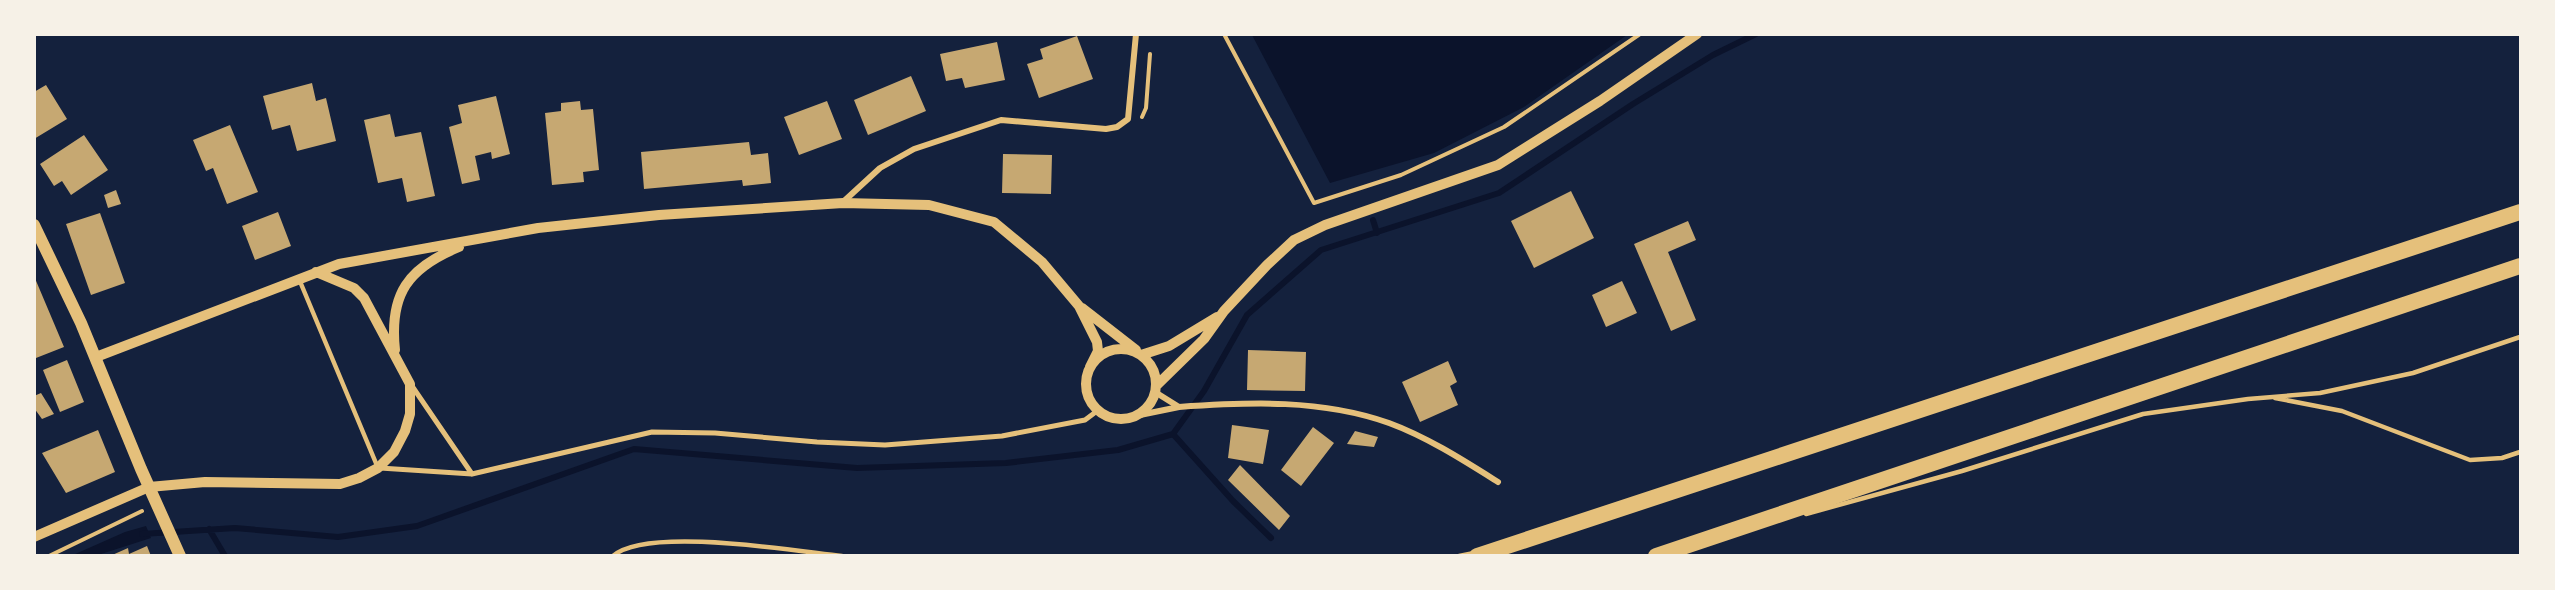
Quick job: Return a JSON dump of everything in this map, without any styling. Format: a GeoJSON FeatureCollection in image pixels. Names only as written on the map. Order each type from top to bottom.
{"type":"FeatureCollection","features":[{"type":"Feature","properties":{"kind":"highway"},"geometry":{"type":"LineString","coordinates":[[1477,555],[2520,212]]}},
{"type":"Feature","properties":{"kind":"highway"},"geometry":{"type":"LineString","coordinates":[[1658,555],[2520,266]]}},
{"type":"Feature","properties":{"kind":"main road"},"geometry":{"type":"LineString","coordinates":[[34,225],[96,357],[149,488],[180,555]]}},
{"type":"Feature","properties":{"kind":"street"},"geometry":{"type":"LineString","coordinates":[[843,203],[880,168],[914,149],[1001,120],[1106,129],[1117,127],[1128,119],[1136,34]]}},
{"type":"Feature","properties":{"kind":"street"},"geometry":{"type":"LineString","coordinates":[[1135,417],[1148,407],[1156,389],[1204,339],[1224,311],[1294,240],[1325,225],[1498,165],[1600,101],[1697,34]]}},
{"type":"Feature","properties":{"kind":"street"},"geometry":{"type":"LineString","coordinates":[[96,357],[339,264],[538,228],[659,214],[843,203],[929,206],[994,222],[1042,262],[1079,306],[1138,353],[1154,372],[1156,389],[1179,407]]}},
{"type":"Feature","properties":{"kind":"street"},"geometry":{"type":"LineString","coordinates":[[396,356],[393,327],[396,304],[403,288],[417,270],[431,260],[478,239]]}},
{"type":"Feature","properties":{"kind":"street"},"geometry":{"type":"LineString","coordinates":[[315,272],[354,288],[364,298],[410,384],[472,474]]}},
{"type":"Feature","properties":{"kind":"street"},"geometry":{"type":"LineString","coordinates":[[1079,306],[1097,342],[1098,351],[1090,367],[1086,390],[1097,411],[1116,419],[1179,407],[1209,405],[1258,402],[1320,406],[1389,423],[1458,456],[1498,482]]}},
{"type":"Feature","properties":{"kind":"street"},"geometry":{"type":"LineString","coordinates":[[1090,367],[1106,352],[1125,349],[1138,353],[1169,346],[1224,311]]}},
{"type":"Feature","properties":{"kind":"street"},"geometry":{"type":"LineString","coordinates":[[34,537],[149,488],[205,482],[340,484],[378,468],[394,452],[405,431],[411,399],[410,384]]}},
{"type":"Feature","properties":{"kind":"street"},"geometry":{"type":"LineString","coordinates":[[378,468],[472,474],[652,432],[715,433],[885,445],[1002,436],[1084,420],[1097,411]]}},
{"type":"Feature","properties":{"kind":"lane"},"geometry":{"type":"LineString","coordinates":[[298,279],[378,468]]}},
{"type":"Feature","properties":{"kind":"lane"},"geometry":{"type":"LineString","coordinates":[[1797,517],[1962,471],[2143,414],[2320,393],[2414,373],[2520,337]]}},
{"type":"Feature","properties":{"kind":"lane"},"geometry":{"type":"LineString","coordinates":[[2270,398],[2342,411],[2470,460],[2502,458],[2520,452]]}},
{"type":"Feature","properties":{"kind":"lane"},"geometry":{"type":"LineString","coordinates":[[1658,555],[1785,520]]}},
{"type":"Feature","properties":{"kind":"lane"},"geometry":{"type":"LineString","coordinates":[[613,555],[620,550],[645,542],[726,543],[842,555]]}},
{"type":"Feature","properties":{"kind":"lane"},"geometry":{"type":"LineString","coordinates":[[1459,555],[1503,547]]}},
{"type":"Feature","properties":{"kind":"path"},"geometry":{"type":"LineString","coordinates":[[1224,34],[1314,203],[1401,175],[1504,127],[1640,34]]}},
{"type":"Feature","properties":{"kind":"path"},"geometry":{"type":"LineString","coordinates":[[49,555],[157,506]]}},
{"type":"Feature","properties":{"kind":"water"},"geometry":{"type":"Polygon","coordinates":[[[1252,35],[1627,35],[1524,107],[1434,153],[1330,183],[1252,35]]]}},
{"type":"Feature","properties":{"kind":"water"},"geometry":{"type":"Polygon","coordinates":[[[146,526],[151,538],[98,555],[73,555],[125,532],[146,526]]]}},
{"type":"Feature","properties":{"kind":"building"},"geometry":{"type":"Polygon","coordinates":[[[1077,36],[1093,79],[1039,98],[1027,64],[1043,59],[1040,49],[1077,36]]]}},
{"type":"Feature","properties":{"kind":"building"},"geometry":{"type":"Polygon","coordinates":[[[997,42],[1005,80],[965,88],[962,78],[946,81],[940,54],[997,42]]]}},
{"type":"Feature","properties":{"kind":"building"},"geometry":{"type":"Polygon","coordinates":[[[911,76],[926,111],[868,135],[854,100],[911,76]]]}},
{"type":"Feature","properties":{"kind":"building"},"geometry":{"type":"Polygon","coordinates":[[[312,83],[316,101],[326,98],[336,141],[297,151],[290,125],[272,130],[263,96],[312,83]]]}},
{"type":"Feature","properties":{"kind":"building"},"geometry":{"type":"Polygon","coordinates":[[[46,85],[67,119],[34,139],[34,92],[46,85]]]}},
{"type":"Feature","properties":{"kind":"building"},"geometry":{"type":"Polygon","coordinates":[[[496,96],[510,154],[492,159],[491,152],[475,156],[480,180],[462,184],[449,127],[462,123],[458,105],[496,96]]]}},
{"type":"Feature","properties":{"kind":"building"},"geometry":{"type":"Polygon","coordinates":[[[580,101],[581,110],[593,109],[599,170],[583,172],[584,182],[552,185],[545,113],[561,111],[561,103],[580,101]]]}},
{"type":"Feature","properties":{"kind":"building"},"geometry":{"type":"Polygon","coordinates":[[[827,101],[842,139],[799,155],[784,117],[827,101]]]}},
{"type":"Feature","properties":{"kind":"building"},"geometry":{"type":"Polygon","coordinates":[[[390,114],[395,137],[421,132],[435,196],[407,202],[402,178],[378,183],[364,120],[390,114]]]}},
{"type":"Feature","properties":{"kind":"building"},"geometry":{"type":"Polygon","coordinates":[[[230,125],[258,192],[227,204],[213,168],[206,171],[193,140],[230,125]]]}},
{"type":"Feature","properties":{"kind":"building"},"geometry":{"type":"Polygon","coordinates":[[[84,135],[108,170],[71,195],[62,181],[54,186],[40,164],[84,135]]]}},
{"type":"Feature","properties":{"kind":"building"},"geometry":{"type":"Polygon","coordinates":[[[749,142],[751,155],[768,153],[771,183],[743,186],[742,180],[644,189],[641,152],[749,142]]]}},
{"type":"Feature","properties":{"kind":"building"},"geometry":{"type":"Polygon","coordinates":[[[1003,154],[1052,155],[1051,194],[1002,193],[1003,154]]]}},
{"type":"Feature","properties":{"kind":"building"},"geometry":{"type":"Polygon","coordinates":[[[116,190],[121,204],[108,208],[104,195],[116,190]]]}},
{"type":"Feature","properties":{"kind":"building"},"geometry":{"type":"Polygon","coordinates":[[[1571,191],[1594,238],[1534,268],[1511,221],[1571,191]]]}},
{"type":"Feature","properties":{"kind":"building"},"geometry":{"type":"Polygon","coordinates":[[[278,212],[291,246],[255,260],[242,226],[278,212]]]}},
{"type":"Feature","properties":{"kind":"building"},"geometry":{"type":"Polygon","coordinates":[[[100,213],[125,283],[91,295],[66,224],[100,213]]]}},
{"type":"Feature","properties":{"kind":"building"},"geometry":{"type":"Polygon","coordinates":[[[1688,221],[1696,240],[1668,252],[1696,320],[1671,331],[1634,244],[1688,221]]]}},
{"type":"Feature","properties":{"kind":"building"},"geometry":{"type":"Polygon","coordinates":[[[34,276],[64,347],[36,358],[34,354],[34,276]]]}},
{"type":"Feature","properties":{"kind":"building"},"geometry":{"type":"Polygon","coordinates":[[[1622,281],[1637,313],[1606,327],[1592,295],[1622,281]]]}},
{"type":"Feature","properties":{"kind":"building"},"geometry":{"type":"Polygon","coordinates":[[[1248,350],[1306,352],[1305,391],[1247,390],[1248,350]]]}},
{"type":"Feature","properties":{"kind":"building"},"geometry":{"type":"Polygon","coordinates":[[[67,360],[84,402],[60,412],[43,370],[67,360]]]}},
{"type":"Feature","properties":{"kind":"building"},"geometry":{"type":"Polygon","coordinates":[[[1448,361],[1457,382],[1450,386],[1458,405],[1420,422],[1402,382],[1448,361]]]}},
{"type":"Feature","properties":{"kind":"building"},"geometry":{"type":"Polygon","coordinates":[[[41,393],[54,414],[42,419],[34,408],[34,396],[41,393]]]}},
{"type":"Feature","properties":{"kind":"building"},"geometry":{"type":"Polygon","coordinates":[[[1232,425],[1269,430],[1263,464],[1228,458],[1232,425]]]}},
{"type":"Feature","properties":{"kind":"building"},"geometry":{"type":"Polygon","coordinates":[[[1313,427],[1334,443],[1301,486],[1281,470],[1313,427]]]}},
{"type":"Feature","properties":{"kind":"building"},"geometry":{"type":"Polygon","coordinates":[[[98,430],[115,472],[66,493],[42,453],[98,430]]]}},
{"type":"Feature","properties":{"kind":"building"},"geometry":{"type":"Polygon","coordinates":[[[1355,431],[1378,437],[1374,447],[1347,444],[1355,431]]]}},
{"type":"Feature","properties":{"kind":"building"},"geometry":{"type":"Polygon","coordinates":[[[1240,465],[1290,516],[1279,530],[1228,480],[1240,465]]]}},
{"type":"Feature","properties":{"kind":"building"},"geometry":{"type":"Polygon","coordinates":[[[147,546],[151,556],[110,556],[128,548],[129,554],[147,546]]]}},
{"type":"Feature","properties":{"kind":"waterway"},"geometry":{"type":"LineString","coordinates":[[142,534],[235,528],[338,537],[417,526],[634,449],[857,468],[1006,463],[1118,450],[1173,434],[1204,391],[1247,315],[1321,250],[1499,193],[1633,104],[1713,55],[1756,34]]}},
{"type":"Feature","properties":{"kind":"waterway"},"geometry":{"type":"LineString","coordinates":[[1373,220],[1377,233]]}},
{"type":"Feature","properties":{"kind":"waterway"},"geometry":{"type":"LineString","coordinates":[[1173,434],[1233,501],[1271,538]]}},
{"type":"Feature","properties":{"kind":"waterway"},"geometry":{"type":"LineString","coordinates":[[209,529],[225,556]]}}]}
